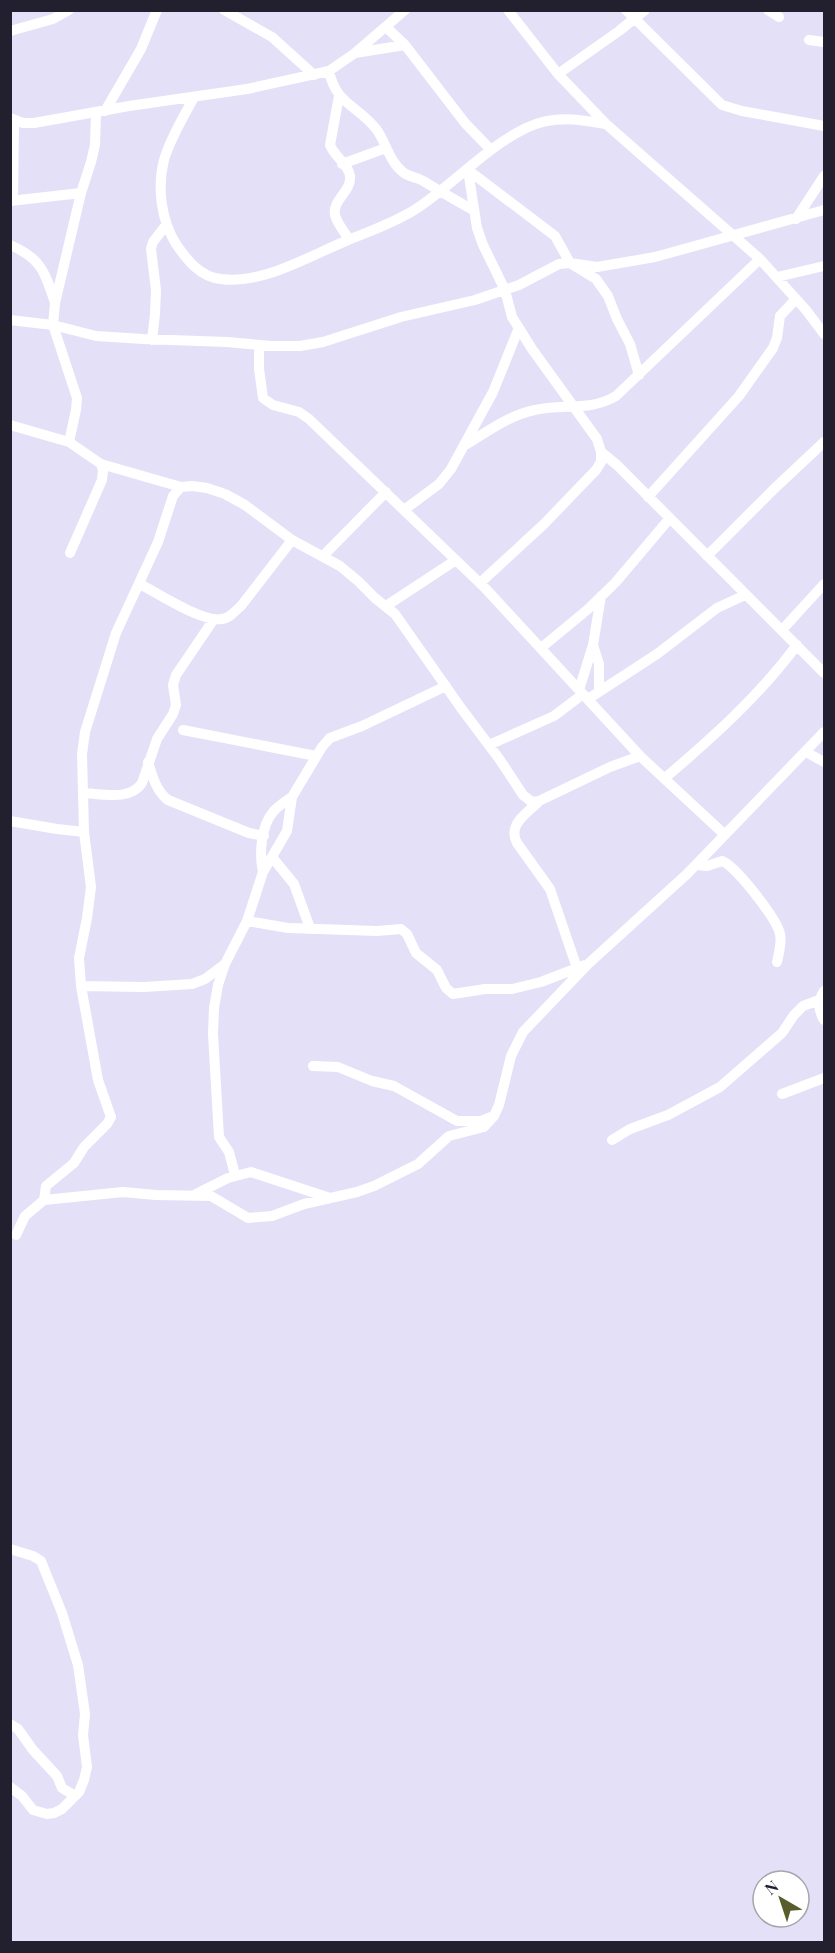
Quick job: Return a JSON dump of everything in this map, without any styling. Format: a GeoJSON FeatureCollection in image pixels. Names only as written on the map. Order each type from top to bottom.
{"type":"FeatureCollection","features":[{"type":"Feature","properties":{"kind":"street"},"geometry":{"type":"LineString","coordinates":[[10,31],[53,19],[69,10]]}},
{"type":"Feature","properties":{"kind":"street"},"geometry":{"type":"LineString","coordinates":[[69,442],[77,398],[53,326],[55,303],[95,145],[100,112],[141,49],[157,10]]}},
{"type":"Feature","properties":{"kind":"street"},"geometry":{"type":"LineString","coordinates":[[224,10],[272,37],[314,75]]}},
{"type":"Feature","properties":{"kind":"street"},"geometry":{"type":"LineString","coordinates":[[81,194],[12,201],[12,119],[23,123],[34,123],[193,99],[329,71],[355,53],[405,10]]}},
{"type":"Feature","properties":{"kind":"street"},"geometry":{"type":"LineString","coordinates":[[508,10],[558,74],[606,124],[760,259],[825,334]]}},
{"type":"Feature","properties":{"kind":"street"},"geometry":{"type":"LineString","coordinates":[[626,10],[709,95],[722,105],[742,111],[825,126]]}},
{"type":"Feature","properties":{"kind":"street"},"geometry":{"type":"LineString","coordinates":[[558,74],[636,19],[645,10]]}},
{"type":"Feature","properties":{"kind":"street"},"geometry":{"type":"LineString","coordinates":[[768,10],[779,17]]}},
{"type":"Feature","properties":{"kind":"street"},"geometry":{"type":"LineString","coordinates":[[386,27],[405,45],[465,123],[491,150]]}},
{"type":"Feature","properties":{"kind":"street"},"geometry":{"type":"LineString","coordinates":[[809,40],[825,42]]}},
{"type":"Feature","properties":{"kind":"street"},"geometry":{"type":"LineString","coordinates":[[355,53],[405,45]]}},
{"type":"Feature","properties":{"kind":"street"},"geometry":{"type":"LineString","coordinates":[[329,71],[334,89],[339,96],[373,125],[404,173],[473,210]]}},
{"type":"Feature","properties":{"kind":"street"},"geometry":{"type":"LineString","coordinates":[[339,96],[330,145],[351,178],[336,206],[335,213],[349,239]]}},
{"type":"Feature","properties":{"kind":"street"},"geometry":{"type":"LineString","coordinates":[[193,99],[164,161],[161,184],[162,205],[166,225],[174,241],[193,265],[206,275],[221,279],[241,279],[270,273],[392,223],[439,192],[491,150],[526,128],[559,118],[606,124]]}},
{"type":"Feature","properties":{"kind":"street"},"geometry":{"type":"LineString","coordinates":[[342,164],[386,148]]}},
{"type":"Feature","properties":{"kind":"street"},"geometry":{"type":"LineString","coordinates":[[468,170],[473,210],[483,245],[505,290],[518,330],[597,439],[602,452],[601,462],[572,497],[480,583]]}},
{"type":"Feature","properties":{"kind":"street"},"geometry":{"type":"LineString","coordinates":[[468,170],[555,236],[570,263],[596,279],[604,289],[630,344],[639,375]]}},
{"type":"Feature","properties":{"kind":"street"},"geometry":{"type":"LineString","coordinates":[[796,219],[825,176]]}},
{"type":"Feature","properties":{"kind":"street"},"geometry":{"type":"LineString","coordinates":[[10,320],[53,326],[96,336],[300,346],[323,342],[402,317],[475,300],[531,279],[551,267],[570,263],[597,267],[617,265],[735,236],[825,210]]}},
{"type":"Feature","properties":{"kind":"street"},"geometry":{"type":"LineString","coordinates":[[152,340],[156,314],[156,290],[151,249],[153,242],[166,225]]}},
{"type":"Feature","properties":{"kind":"street"},"geometry":{"type":"LineString","coordinates":[[10,245],[23,250],[39,263],[55,303]]}},
{"type":"Feature","properties":{"kind":"street"},"geometry":{"type":"LineString","coordinates":[[465,445],[513,417],[535,410],[603,404],[616,396],[760,259]]}},
{"type":"Feature","properties":{"kind":"street"},"geometry":{"type":"LineString","coordinates":[[777,277],[825,266]]}},
{"type":"Feature","properties":{"kind":"street"},"geometry":{"type":"LineString","coordinates":[[648,496],[739,396],[773,348],[780,316],[796,299]]}},
{"type":"Feature","properties":{"kind":"street"},"geometry":{"type":"LineString","coordinates":[[404,510],[439,484],[451,469],[493,392],[518,330]]}},
{"type":"Feature","properties":{"kind":"street"},"geometry":{"type":"LineString","coordinates":[[258,345],[263,398],[273,405],[298,412],[309,419],[480,583],[640,756],[724,834]]}},
{"type":"Feature","properties":{"kind":"street"},"geometry":{"type":"LineString","coordinates":[[10,425],[69,442],[101,464],[181,488],[199,487],[225,494],[245,505],[292,540],[323,556],[358,581],[395,614],[523,795],[532,802],[539,801],[610,767],[640,756]]}},
{"type":"Feature","properties":{"kind":"street"},"geometry":{"type":"LineString","coordinates":[[707,556],[825,442]]}},
{"type":"Feature","properties":{"kind":"street"},"geometry":{"type":"LineString","coordinates":[[602,452],[825,673]]}},
{"type":"Feature","properties":{"kind":"street"},"geometry":{"type":"LineString","coordinates":[[70,553],[102,480],[101,464]]}},
{"type":"Feature","properties":{"kind":"street"},"geometry":{"type":"LineString","coordinates":[[44,1200],[46,1186],[74,1162],[84,1147],[111,1117],[98,1080],[81,986],[79,958],[91,887],[84,831],[82,754],[85,732],[116,633],[158,542],[173,496],[181,488]]}},
{"type":"Feature","properties":{"kind":"street"},"geometry":{"type":"LineString","coordinates":[[323,556],[386,492]]}},
{"type":"Feature","properties":{"kind":"street"},"geometry":{"type":"LineString","coordinates":[[541,648],[601,596],[636,559],[669,518]]}},
{"type":"Feature","properties":{"kind":"street"},"geometry":{"type":"LineString","coordinates":[[140,584],[197,614],[223,619],[232,615],[292,540]]}},
{"type":"Feature","properties":{"kind":"street"},"geometry":{"type":"LineString","coordinates":[[386,606],[456,560]]}},
{"type":"Feature","properties":{"kind":"street"},"geometry":{"type":"LineString","coordinates":[[782,630],[825,584]]}},
{"type":"Feature","properties":{"kind":"street"},"geometry":{"type":"LineString","coordinates":[[489,745],[554,716],[584,694],[599,692],[657,654],[717,608],[745,595]]}},
{"type":"Feature","properties":{"kind":"street"},"geometry":{"type":"LineString","coordinates":[[584,694],[601,596]]}},
{"type":"Feature","properties":{"kind":"street"},"geometry":{"type":"LineString","coordinates":[[84,793],[111,795],[134,792],[142,783],[157,740],[176,705],[174,685],[176,675],[214,619]]}},
{"type":"Feature","properties":{"kind":"street"},"geometry":{"type":"LineString","coordinates":[[593,645],[599,664],[599,692]]}},
{"type":"Feature","properties":{"kind":"street"},"geometry":{"type":"LineString","coordinates":[[666,778],[745,706],[777,672],[797,645]]}},
{"type":"Feature","properties":{"kind":"street"},"geometry":{"type":"LineString","coordinates":[[263,872],[261,861],[267,821],[273,812],[292,796],[316,756],[330,738],[362,726],[446,686]]}},
{"type":"Feature","properties":{"kind":"street"},"geometry":{"type":"LineString","coordinates":[[183,730],[316,756]]}},
{"type":"Feature","properties":{"kind":"street"},"geometry":{"type":"LineString","coordinates":[[16,1234],[25,1216],[44,1200],[123,1192],[211,1196],[248,1218],[272,1216],[304,1204],[357,1192],[398,1175],[418,1164],[449,1137],[484,1127],[494,1116],[502,1095],[511,1056],[523,1032],[588,964],[696,865],[825,732]]}},
{"type":"Feature","properties":{"kind":"street"},"geometry":{"type":"LineString","coordinates":[[806,752],[825,762]]}},
{"type":"Feature","properties":{"kind":"street"},"geometry":{"type":"LineString","coordinates":[[148,761],[157,786],[168,800],[249,833],[264,836]]}},
{"type":"Feature","properties":{"kind":"street"},"geometry":{"type":"LineString","coordinates":[[235,1175],[229,1152],[219,1137],[213,1034],[214,1008],[225,964],[247,921],[263,872],[287,831],[292,796]]}},
{"type":"Feature","properties":{"kind":"street"},"geometry":{"type":"LineString","coordinates":[[539,801],[514,828],[513,835],[550,889],[577,968]]}},
{"type":"Feature","properties":{"kind":"street"},"geometry":{"type":"LineString","coordinates":[[10,821],[84,831]]}},
{"type":"Feature","properties":{"kind":"street"},"geometry":{"type":"LineString","coordinates":[[272,857],[294,884],[310,928]]}},
{"type":"Feature","properties":{"kind":"street"},"geometry":{"type":"LineString","coordinates":[[696,865],[707,866],[722,861],[728,864],[769,911],[778,927],[781,941],[777,962]]}},
{"type":"Feature","properties":{"kind":"street"},"geometry":{"type":"LineString","coordinates":[[247,921],[288,928],[377,931],[402,929],[416,953],[437,970],[446,988],[453,994],[485,989],[512,989],[541,982],[588,964]]}},
{"type":"Feature","properties":{"kind":"street"},"geometry":{"type":"LineString","coordinates":[[81,986],[144,987],[192,984],[205,979],[225,964]]}},
{"type":"Feature","properties":{"kind":"street"},"geometry":{"type":"LineString","coordinates":[[822,995],[820,1014],[825,1020]]}},
{"type":"Feature","properties":{"kind":"street"},"geometry":{"type":"LineString","coordinates":[[612,1140],[630,1129],[668,1115],[720,1087],[782,1033],[803,1006],[822,995]]}},
{"type":"Feature","properties":{"kind":"street"},"geometry":{"type":"LineString","coordinates":[[313,1066],[338,1067],[372,1081],[394,1086],[457,1121],[481,1121],[494,1116]]}},
{"type":"Feature","properties":{"kind":"street"},"geometry":{"type":"LineString","coordinates":[[782,1094],[825,1078]]}},
{"type":"Feature","properties":{"kind":"street"},"geometry":{"type":"LineString","coordinates":[[193,1195],[235,1175],[251,1172],[331,1198]]}},
{"type":"Feature","properties":{"kind":"street"},"geometry":{"type":"LineString","coordinates":[[10,1548],[38,1558],[44,1565],[62,1613],[78,1665],[85,1713],[83,1736],[87,1767],[84,1780],[75,1796],[59,1811],[47,1814],[33,1810],[22,1796],[10,1787]]}},
{"type":"Feature","properties":{"kind":"street"},"geometry":{"type":"LineString","coordinates":[[10,1724],[18,1729],[33,1750],[57,1776],[62,1788],[75,1796]]}}]}
